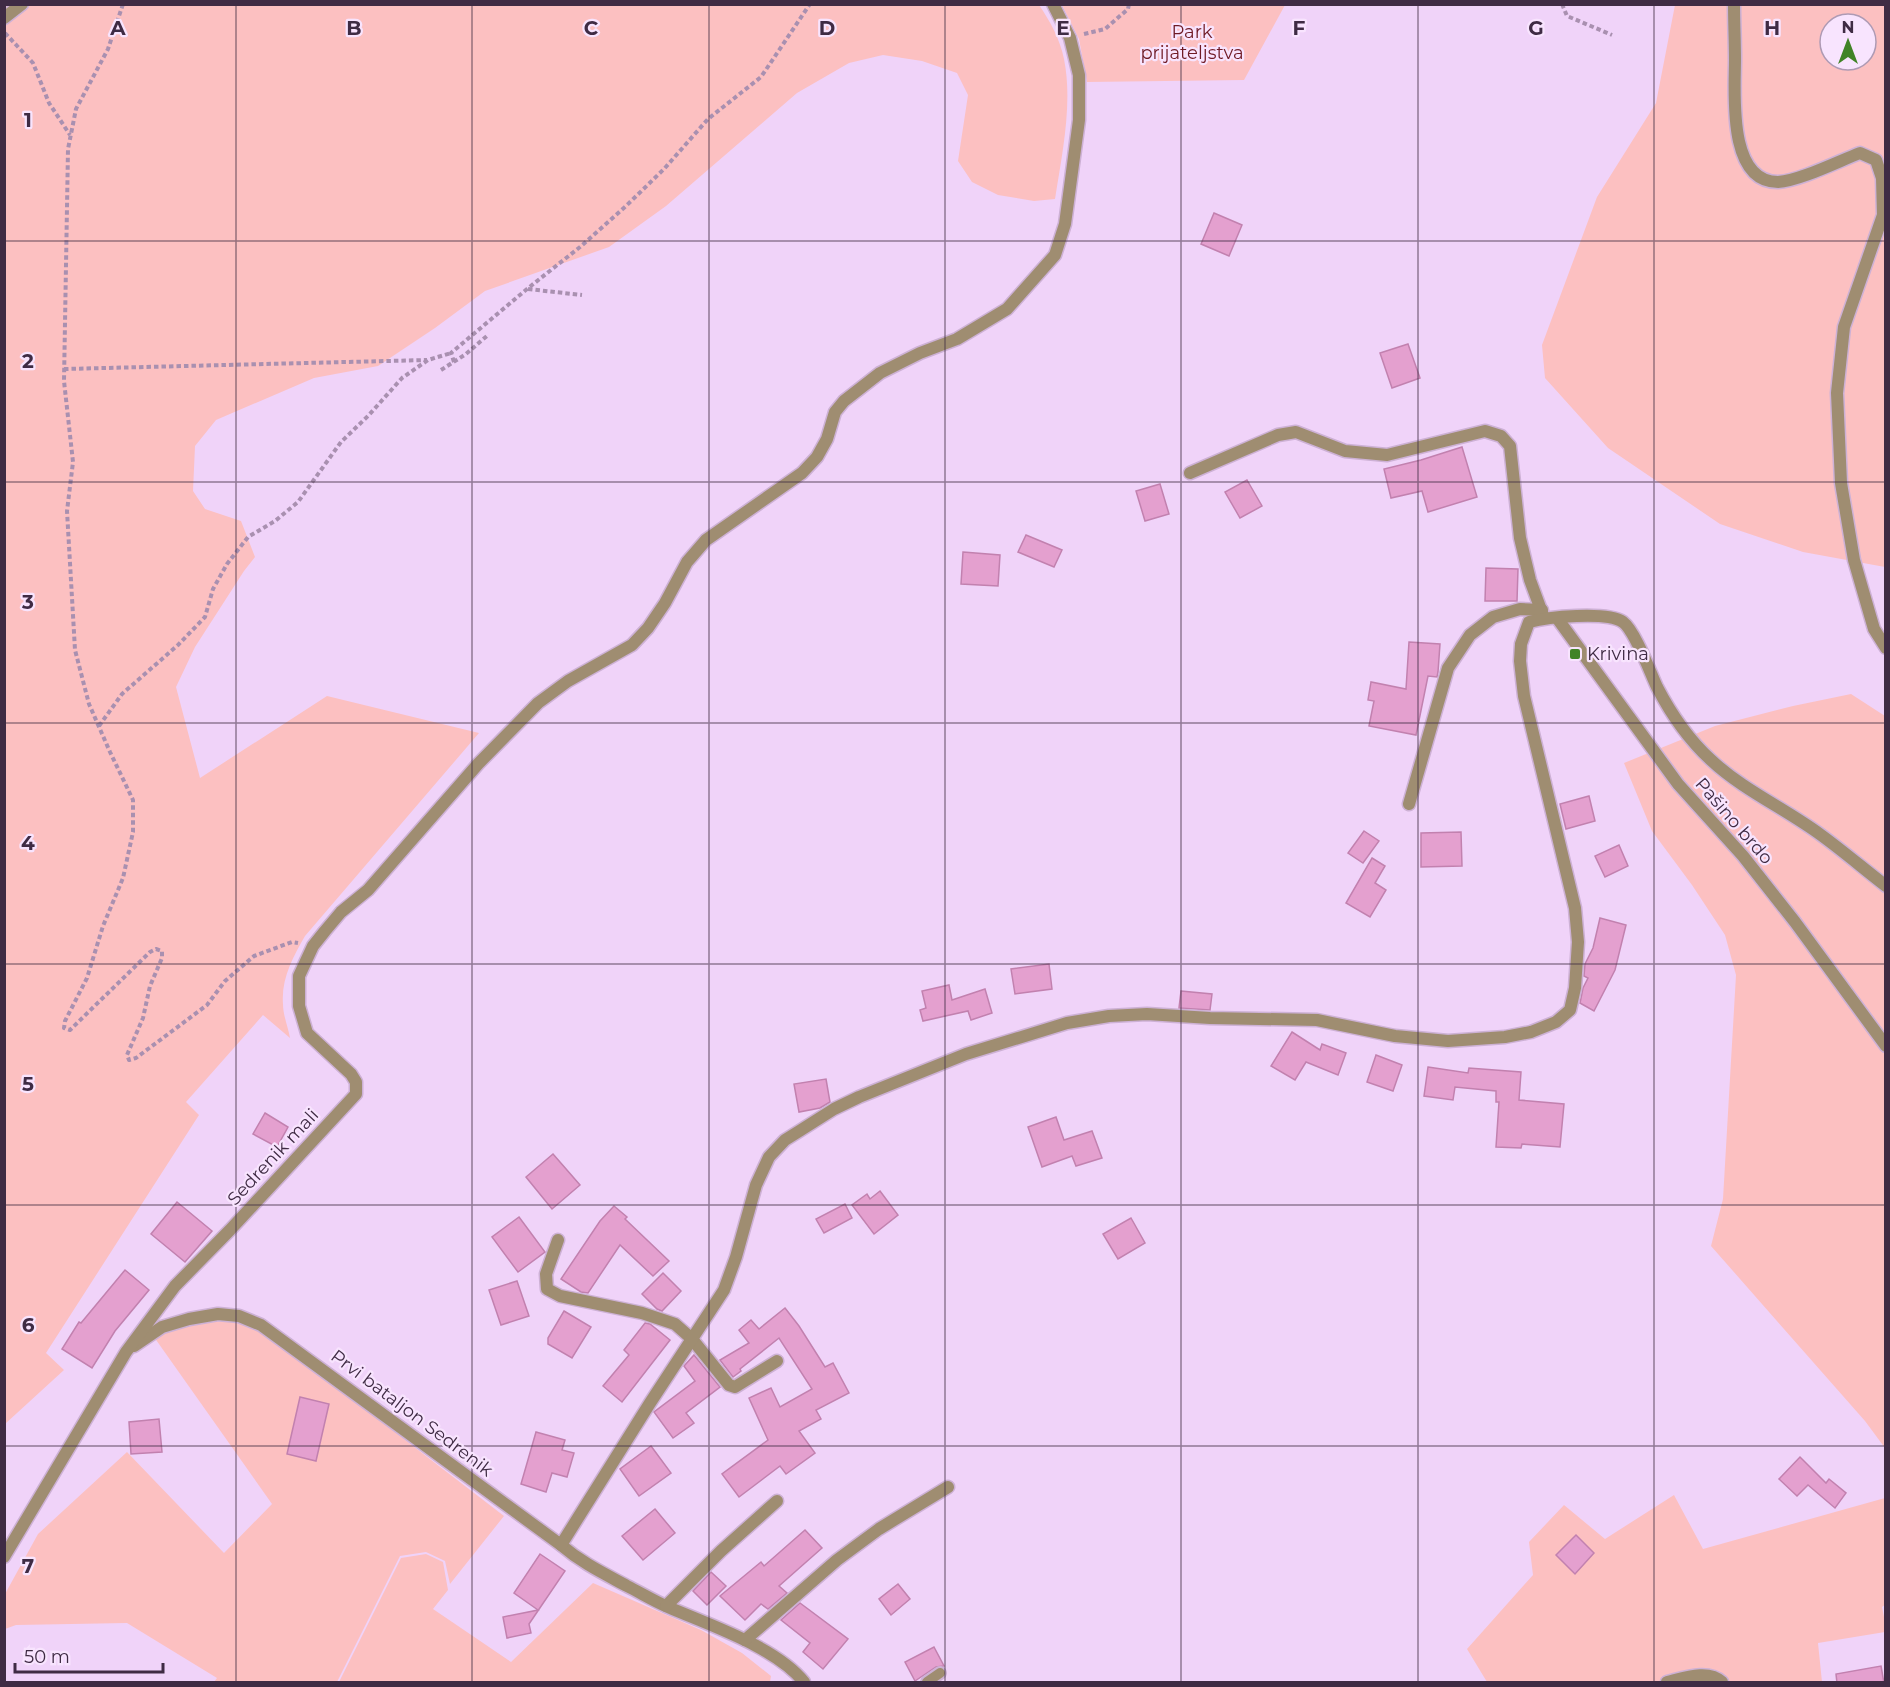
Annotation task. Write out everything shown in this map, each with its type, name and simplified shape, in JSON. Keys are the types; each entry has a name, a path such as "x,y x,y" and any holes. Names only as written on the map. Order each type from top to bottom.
{"street":[{"path":"4,18 22,4"},
{"name":"Sedrenik mali","path":"4,1557 126,1352 175,1286 356,1094 356,1082 351,1074 307,1033 299,1006 299,976 313,946 341,912 368,890 392,864 478,764 538,703 568,681 632,645 648,628 687,562 706,540 802,473 817,457 827,440 835,412 844,401 880,373 920,353 957,339 1007,309 1055,255 1065,224 1079,120 1079,75 1070,38 1053,4"},
{"path":"1734,4 1735,121 1741,149 1749,167 1761,177 1775,182 1794,180 1860,153 1876,160 1882,178 1883,215 1845,327 1837,393 1841,483 1854,560 1874,629 1886,648"},
{"path":"1190,473 1278,435 1296,432 1345,451 1387,455 1485,431 1501,436 1510,446 1520,538 1530,580 1543,614"},
{"path":"1409,804 1448,668 1470,635 1493,616 1520,609 1557,618 1581,615 1614,619 1624,622 1678,723 1711,761 1821,834 1886,886"},
{"path":"561,1545 724,1290 736,1257 756,1185 769,1157 785,1140 834,1109 966,1054 1067,1023 1109,1016 1147,1014 1317,1020 1395,1036 1448,1041 1505,1037 1531,1032 1556,1022 1570,1010 1575,988 1578,942 1575,908 1524,696 1520,661 1521,644 1529,622 1543,614"},
{"name":"Pašino brdo","path":"1557,618 1678,784 1758,875 1886,1046"},
{"path":"558,1240 546,1274 547,1288 560,1296 642,1313 675,1324 692,1339 729,1385 735,1387 777,1361"},
{"name":"Prvi bataljon Sedrenik","path":"126,1352 162,1327 189,1319 218,1314 239,1316 261,1325 279,1336 484,1491 561,1545 578,1560 666,1606 744,1640 780,1661 797,1674 804,1683"},
{"path":"744,1640 837,1560 879,1529 948,1487"},
{"path":"666,1606 721,1551 777,1502"},
{"path":"1667,1683 1704,1675 1716,1677 1722,1683"}],"lane":[{"path":"927,1683 940,1673"}],"path":[{"path":"123,4 108,49 76,109 70,135 64,369 73,462 67,511 75,650 89,704 133,801 133,832 123,879 103,926 87,978 65,1021 64,1028 70,1030 150,952 156,949 162,951 162,958 150,986 143,1018 127,1054 129,1060 136,1059 207,1005 225,981 254,956 292,942 313,946"},
{"path":"64,369 428,360 451,353 626,207 664,169 708,119 761,76 810,4"},
{"path":"1070,38 1105,29 1128,9 1129,4"},
{"path":"1562,4 1567,16 1612,35"},
{"path":"4,32 33,63 49,103 70,135"},
{"path":"527,289 582,295"},
{"path":"441,370 466,354 488,334"},
{"path":"451,353 454,362"},
{"path":"99,727 122,694 178,645 205,617 213,589 248,537 275,521 298,502 341,442 402,378 428,360"}],"green space":[{"path":"4,5 1039,5 1060,44 1064,59 1067,93 1066,129 1055,199 1034,201 998,195 972,182 958,161 968,95 957,73 922,61 883,55 849,63 797,93 666,206 609,247 485,291 378,366 314,378 216,420 195,446 193,491 205,509 241,521 255,557 195,647 176,687 200,778 327,696 479,733 305,936 292,960 284,986 283,1008 290,1038 263,1015 186,1102 199,1115 46,1353 64,1370 5,1424"},
{"name":"Park prijateljstva","path":"1062,5 1285,5 1244,80 1087,82 1079,39"},
{"path":"1675,5 1885,5 1885,567 1803,552 1720,524 1608,448 1545,378 1542,345 1597,197 1656,103"},
{"path":"1851,694 1885,716 1885,1448 1865,1421 1711,1246 1723,1199 1736,975 1725,935 1652,831 1624,763 1715,726"},
{"path":"223,1321 253,1328 279,1343 504,1516 450,1584 445,1561 426,1552 400,1556 337,1682 214,1682 217,1678 127,1623 16,1625 5,1629 5,1594 38,1534 127,1452 224,1553 272,1504 154,1337 205,1323"},
{"path":"1674,1495 1703,1549 1885,1498 1886,1604 1882,1607 1885,1632 1818,1643 1822,1682 1487,1682 1467,1649 1533,1575 1529,1542 1564,1505 1605,1539"},
{"path":"426,1554 443,1562 448,1590 433,1609 511,1662 593,1583 701,1630 742,1653 771,1676 770,1682 339,1682 401,1558"}],"building":[{"path":"1214,213 1242,225 1229,256 1201,244"},
{"path":"1408,344 1420,378 1392,388 1380,353"},
{"path":"1462,447 1477,497 1428,512 1422,491 1391,498 1384,469"},
{"path":"1247,480 1262,506 1240,518 1225,492"},
{"path":"1160,484 1169,514 1145,521 1136,491"},
{"path":"1026,535 1062,550 1054,567 1018,552"},
{"path":"963,552 1000,555 998,586 961,584"},
{"path":"1486,568 1518,569 1517,601 1485,601"},
{"path":"1409,642 1440,644 1437,677 1428,676 1416,735 1369,726 1374,701 1368,700 1371,682 1406,689"},
{"path":"1589,796 1595,821 1566,829 1560,804"},
{"path":"1364,831 1379,841 1363,863 1348,853"},
{"path":"1461,832 1462,866 1421,867 1421,833"},
{"path":"1619,845 1628,866 1605,877 1595,856"},
{"path":"1372,858 1385,866 1375,883 1386,890 1370,917 1346,903"},
{"path":"1600,918 1626,925 1615,970 1594,1011 1580,1003 1588,978 1584,976 1585,964 1593,948"},
{"path":"1049,964 1052,989 1015,994 1011,969"},
{"path":"949,985 952,1000 985,989 992,1013 971,1020 968,1011 923,1021 920,1010 926,1008 922,991"},
{"path":"1181,991 1212,994 1210,1010 1179,1008"},
{"path":"1292,1032 1320,1050 1322,1044 1346,1053 1338,1075 1306,1062 1295,1080 1271,1066"},
{"path":"1376,1055 1402,1065 1393,1091 1367,1082"},
{"path":"1428,1067 1468,1073 1469,1068 1521,1072 1519,1100 1564,1104 1560,1147 1522,1144 1521,1148 1496,1147 1499,1102 1496,1102 1496,1091 1455,1087 1453,1100 1424,1096"},
{"path":"826,1079 830,1102 820,1108 799,1112 794,1084"},
{"path":"265,1113 288,1127 277,1147 253,1134"},
{"path":"1056,1117 1064,1140 1092,1131 1102,1158 1076,1166 1072,1156 1042,1167 1028,1127"},
{"path":"553,1154 580,1185 552,1209 526,1177"},
{"path":"880,1191 898,1215 874,1234 852,1205 867,1194 870,1199"},
{"path":"177,1202 212,1231 185,1262 151,1234"},
{"path":"845,1204 852,1218 824,1233 816,1219"},
{"path":"614,1206 669,1261 653,1276 620,1245 588,1293 581,1292 561,1279 600,1221"},
{"path":"519,1217 545,1252 518,1272 492,1237"},
{"path":"1131,1218 1145,1243 1118,1259 1103,1234"},
{"path":"125,1270 149,1290 115,1331 92,1368 62,1349 79,1322 81,1323"},
{"path":"663,1273 681,1291 662,1311 642,1294"},
{"path":"517,1281 529,1316 501,1325 489,1290"},
{"path":"785,1308 825,1367 833,1363 849,1393 816,1410 821,1419 799,1431 815,1453 786,1474 780,1466 739,1497 722,1474 768,1440 749,1398 771,1388 780,1407 812,1389 779,1338 733,1377 720,1360 749,1343 739,1330 751,1320 759,1329"},
{"path":"564,1311 591,1327 572,1358 548,1344 548,1338"},
{"path":"645,1323 650,1324 670,1340 622,1402 603,1386 629,1355 624,1350"},
{"path":"694,1355 720,1387 686,1413 694,1423 673,1438 654,1412 695,1381 684,1366"},
{"path":"300,1397 329,1404 316,1461 287,1454"},
{"path":"159,1419 162,1452 131,1454 129,1422"},
{"path":"536,1432 565,1440 562,1450 574,1453 567,1477 552,1473 546,1492 521,1484"},
{"path":"651,1446 671,1473 639,1496 620,1469"},
{"path":"1800,1457 1826,1483 1829,1479 1846,1493 1835,1508 1808,1485 1797,1496 1779,1479"},
{"path":"655,1509 675,1533 643,1560 622,1536"},
{"path":"805,1530 822,1548 779,1586 787,1593 768,1609 761,1604 745,1620 720,1596 761,1562 764,1566"},
{"path":"1576,1535 1594,1553 1575,1574 1556,1555"},
{"path":"540,1554 565,1571 529,1624 531,1633 507,1638 503,1617 538,1610 514,1593"},
{"path":"711,1572 726,1586 707,1605 693,1591"},
{"path":"898,1584 910,1599 891,1615 879,1599"},
{"path":"800,1603 848,1639 823,1669 803,1652 810,1643 781,1620"},
{"path":"934,1647 944,1666 936,1667 915,1681 905,1662"},
{"path":"1881,1666 1884,1683 1837,1683 1836,1674"}],"place":[{"name":"Krivina","path":"1575,654"}]}
